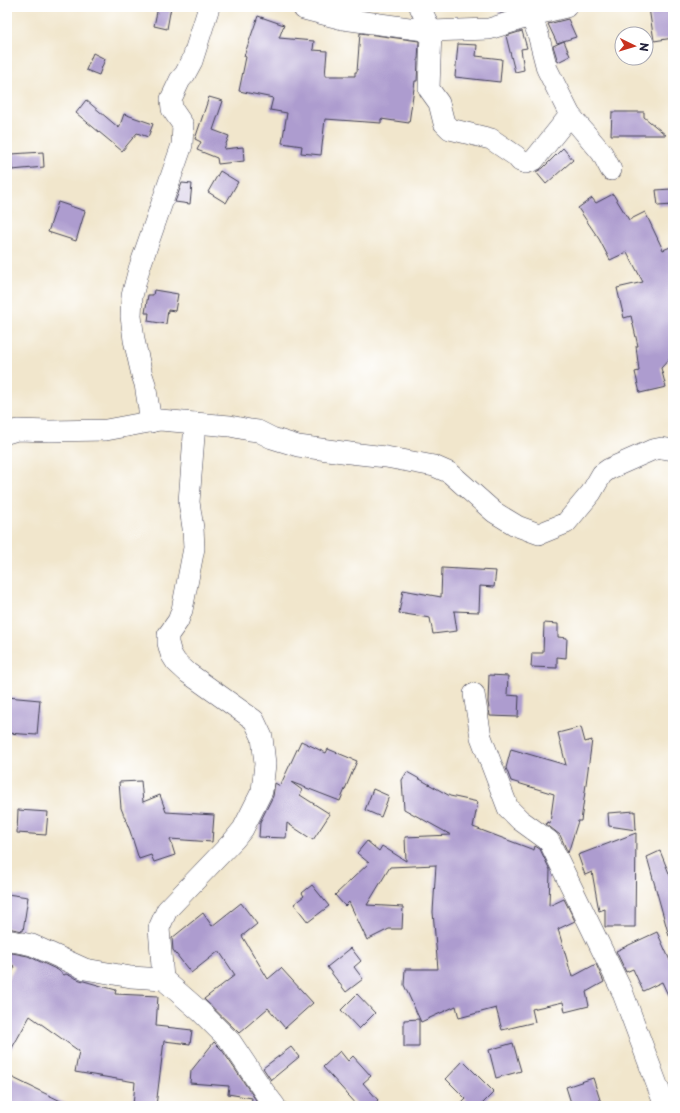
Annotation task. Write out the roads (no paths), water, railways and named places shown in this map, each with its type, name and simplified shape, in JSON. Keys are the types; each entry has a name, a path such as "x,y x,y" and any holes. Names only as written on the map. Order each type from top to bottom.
{"street":[{"path":"151,422 145,384 140,368 130,316 132,296 139,270 182,145 183,125 172,109 171,99 180,80 186,74 192,61 210,7"},
{"path":"420,7 431,31 429,89 439,103 444,123 450,129 491,139 516,156 520,161 526,162 534,160 570,115"},
{"path":"303,8 343,19 431,31 489,29 530,16 566,7"},
{"path":"530,16 538,34 547,69 570,115 602,153 611,170"},
{"path":"7,433 17,430 106,430 160,420 230,426 258,431 272,438 298,446 350,454 386,457 434,466 450,473 494,512 517,526 539,534 566,523 591,493 598,479 606,471 652,450 662,448 673,450"},
{"path":"163,979 159,928 167,910 243,829 262,791 265,764 262,738 254,720 188,673 176,662 171,654 168,644 168,635 178,621 182,610 194,548 189,502 194,423"},
{"path":"474,694 481,737 508,808 520,820 549,841 622,992 665,1106"},
{"path":"7,940 32,944 85,969 131,977 163,979 201,1012 231,1042 265,1094 276,1106"}]}
